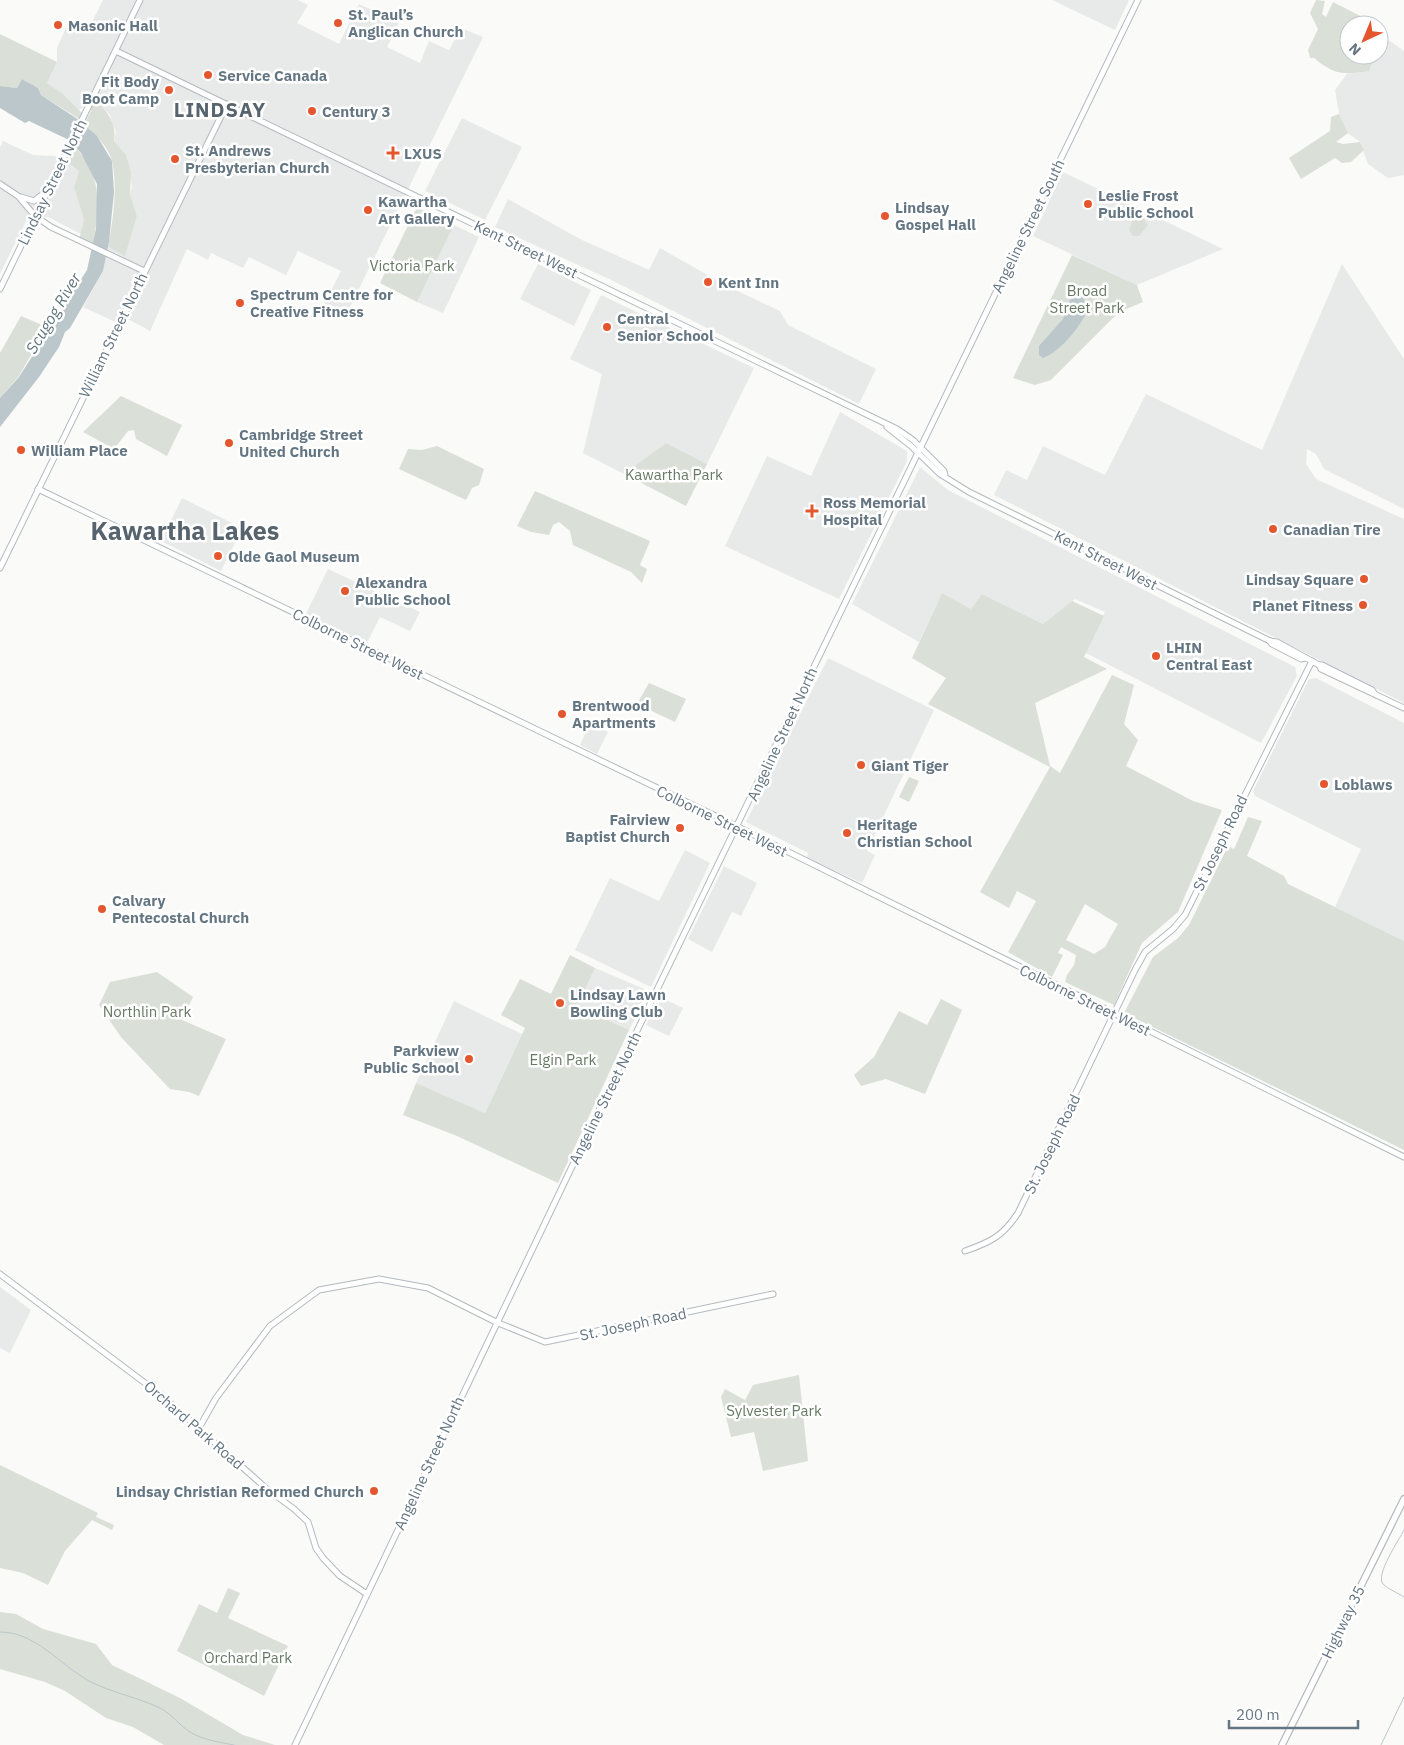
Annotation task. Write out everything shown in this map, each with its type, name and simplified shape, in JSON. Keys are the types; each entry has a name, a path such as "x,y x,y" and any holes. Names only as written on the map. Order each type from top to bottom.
{"main road":[{"name":"Lindsay Street North","path":"0,290 66,149 140,0"},
{"name":"Angeline Street South","path":"919,450 1138,0"},
{"name":"Kent Street West","path":"116,51 897,429 944,471 945,476 974,496 1270,641 1272,644 1301,659 1305,658 1312,661 1328,673 1370,694 1374,693 1404,708"},
{"name":"William Street North","path":"0,568 227,104"},
{"path":"0,184 18,196 36,216 51,226 144,271"},
{"path":"18,196 34,201 48,188"},
{"name":"Angeline Street North","path":"295,1745 496,1322 919,450"},
{"name":"Colborne Street West","path":"38,489 737,828 1404,1158"},
{"name":"St Joseph Road","path":"1114,1014 1145,952 1173,929 1185,915 1312,661"},
{"name":"St. Joseph Road","path":"965,1250 989,1242 1002,1234 1018,1214 1114,1014"},
{"name":"Orchard Park Road","path":"0,1274 161,1395 308,1522 316,1548 323,1558 340,1576 367,1594"},
{"name":"St. Joseph Road","path":"199,1428 216,1398 270,1326 319,1290 379,1279 428,1288 496,1322 545,1342 773,1294"},
{"name":"Highway 35","path":"1282,1745 1404,1499"}],"shaded area":[{"path":"103,0 298,0 308,5 297,23 339,44 359,4 399,23 387,47 420,63 429,41 449,50 461,28 483,37 345,317 324,305 341,271 298,251 286,275 249,257 243,268 211,253 208,260 187,249 150,331 128,319 124,326 83,307 103,271 108,247 125,255 137,216 130,194 132,187 126,155 114,141 116,132 110,115 97,101 91,102 79,110 62,93 47,83 57,62 57,48 70,19 89,28"},
{"path":"1052,0 1129,0 1115,30"},
{"path":"1389,40 1404,51 1404,175 1388,178 1368,164 1360,142 1348,133 1339,114 1335,90 1347,74 1369,71 1372,65 1389,65"},
{"name":"Scugog River","path":"22,79 38,88 41,95 79,120 97,136 112,161 114,192 109,242 103,271 70,328 65,332 59,347 39,377 0,427 0,398 19,377 87,270 96,229 97,184 81,153 69,140 29,121 25,123 0,108 0,86 17,88"},
{"path":"462,118 522,147 485,220 425,191"},
{"path":"3,141 33,155 55,156 79,171 74,187 84,220 81,234 48,217 27,219 0,274 0,147"},
{"name":"Leslie Frost Public School","path":"1063,172 1223,249 1137,285 1033,236"},
{"path":"508,199 580,239 649,270 660,248 725,285 780,311 788,325 876,369 859,404 609,279 495,227"},
{"path":"454,225 479,237 443,313 417,302"},
{"path":"538,264 591,290 574,326 520,299"},
{"path":"1342,264 1404,359 1404,509 1324,469 1316,454 1307,449 1306,464 1316,479 1404,519 1404,703 994,495 1006,470 1027,480 1043,446 1105,475 1146,394 1262,450"},
{"path":"601,295 754,368 707,464 666,443 624,474 583,453 602,374 570,359"},
{"path":"1077,295 1083,298 1088,309 1085,315 1063,345 1043,358 1039,355 1039,346 1063,319 1070,300"},
{"name":"Ross Memorial Hospital","path":"840,412 907,451 907,461 839,599 725,546 767,456 811,476"},
{"path":"920,467 948,490 1295,667 1297,676 1261,743 1084,652 1105,612 1075,599 1043,624 982,594 971,609 942,593 919,642 852,604"},
{"path":"182,498 242,528 221,571 161,541"},
{"name":"Alexandra Public School","path":"328,569 420,612 410,631 380,617 367,643 306,614"},
{"path":"828,658 934,710 867,851 875,855 862,883 807,858 808,853 746,822"},
{"path":"1316,678 1404,723 1404,941 1335,907 1361,849 1255,796 1253,791 1309,679"},
{"path":"590,723 608,732 597,754 580,745"},
{"path":"685,850 710,863 651,987 575,950 610,878 659,901"},
{"path":"724,866 757,883 741,916 732,912 712,952 688,939"},
{"path":"595,968 649,991 629,1030 577,1006"},
{"path":"660,997 683,1008 669,1036 646,1025"},
{"name":"Parkview Public School","path":"454,1001 522,1034 485,1113 416,1083"},
{"path":"0,1287 31,1310 10,1353 0,1348"}],"green space":[{"path":"1316,0 1325,1 1322,14 1326,17 1333,2 1358,15 1339,15 1339,65 1372,65 1369,71 1346,73 1334,71 1314,58 1310,58 1308,50 1318,29 1310,13"},
{"path":"0,34 57,62 47,83 62,93 84,115 81,120 41,95 38,88 22,79 17,88 0,86"},
{"path":"91,101 97,101 111,119 115,135 114,141 126,155 131,172 130,194 137,216 125,256 108,247 114,204 114,171 112,161 104,145 84,124 91,111"},
{"path":"1339,114 1348,133 1336,142 1343,144 1360,142 1364,150 1351,162 1342,163 1335,158 1301,179 1289,158 1330,131 1331,117"},
{"path":"74,146 84,158 95,181 98,206 93,247 79,240 84,220 74,187 79,171 66,162"},
{"name":"Victoria Park","path":"417,207 454,225 417,302 380,283"},
{"path":"1142,216 1148,225 1139,236 1133,236 1129,230 1133,219"},
{"name":"Broad Street Park","path":"1072,255 1137,285 1143,302 1119,312 1051,380 1035,385 1013,378"},
{"path":"21,316 47,327 19,376 0,398 0,353"},
{"path":"121,396 182,425 167,456 136,439 134,430 128,431 114,449 83,432"},
{"name":"Kawartha Park","path":"666,443 707,464 686,506 624,474"},
{"path":"437,446 484,469 479,485 472,488 466,500 399,469 408,449 422,450"},
{"path":"535,491 650,541 640,565 647,569 642,583 631,572 573,545 570,531 559,522 553,525 549,535 531,532 517,526"},
{"path":"942,593 971,609 982,594 1043,624 1072,601 1104,616 1084,657 1107,669 1035,703 1050,766 1060,773 1112,675 1134,685 1124,724 1138,740 1126,766 1193,801 1222,810 1178,912 1142,943 1114,1005 1065,982 1067,975 1074,965 1076,955 1061,947 1058,953 1063,955 1052,977 1008,952 1036,901 1017,891 1009,908 980,892 1050,767 928,704 946,678 912,658","holes":["1085,904 1118,924 1105,947 1094,954 1066,940"]},
{"path":"649,683 686,699 675,722 637,704"},
{"path":"909,777 919,781 909,802 899,797"},
{"path":"1248,817 1262,821 1247,856 1284,876 1288,884 1404,941 1404,1150 1124,1013 1153,957 1178,938 1189,925 1228,846 1234,849"},
{"name":"Elgin Park","path":"570,955 595,968 577,1006 629,1030 558,1183 457,1136 403,1115 416,1083 485,1113 525,1028 501,1015 520,979 551,994"},
{"name":"Northlin Park","path":"157,972 193,997 182,1020 226,1039 199,1096 189,1092 170,1089 121,1037 99,1005 110,982"},
{"path":"941,999 962,1010 925,1094 886,1079 861,1086 854,1075 874,1057 899,1011 927,1025"},
{"name":"Sylvester Park","path":"799,1375 808,1461 763,1471 754,1432 731,1437 721,1397 725,1389 745,1400 753,1385"},
{"path":"0,1465 98,1513 96,1517 114,1525 112,1530 92,1520 65,1551 48,1585 23,1573 0,1568"},
{"name":"Orchard Park","path":"228,1588 240,1593 228,1618 288,1646 264,1696 177,1651 199,1604 217,1613"},
{"path":"0,1612 16,1614 43,1629 96,1644 112,1665 180,1698 243,1735 275,1745 164,1745 133,1727 106,1718 65,1691 45,1682 0,1669"}],"waterway":[{"path":"1404,1530 1385,1566 1381,1580 1385,1586 1404,1597"},
{"path":"0,1632 13,1633 25,1637 47,1650 89,1681 160,1708 195,1735 234,1745"},
{"path":"1381,1745 1404,1697"}],"place":[{"name":"St. Paul’s Anglican Church","path":"338,23"},
{"name":"Masonic Hall","path":"58,25"},
{"name":"Service Canada","path":"208,75"},
{"name":"Fit Body Boot Camp","path":"169,90"},
{"name":"Century 3","path":"312,111"},
{"name":"LXUS","path":"393,153"},
{"name":"St. Andrews Presbyterian Church","path":"175,159"},
{"name":"Leslie Frost Public School","path":"1088,204"},
{"name":"Kawartha Art Gallery","path":"368,210"},
{"name":"Lindsay Gospel Hall","path":"885,216"},
{"name":"Kent Inn","path":"708,282"},
{"name":"Spectrum Centre for Creative Fitness","path":"240,303"},
{"name":"Central Senior School","path":"607,327"},
{"name":"Cambridge Street United Church","path":"229,443"},
{"name":"William Place","path":"21,450"},
{"name":"Ross Memorial Hospital","path":"812,511"},
{"name":"Canadian Tire","path":"1273,529"},
{"name":"Olde Gaol Museum","path":"218,556"},
{"name":"Lindsay Square","path":"1364,579"},
{"name":"Alexandra Public School","path":"345,591"},
{"name":"Planet Fitness","path":"1363,605"},
{"name":"LHIN Central East","path":"1156,656"},
{"name":"Brentwood Apartments","path":"562,714"},
{"name":"Giant Tiger","path":"861,765"},
{"name":"Loblaws","path":"1324,784"},
{"name":"Fairview Baptist Church","path":"680,828"},
{"name":"Heritage Christian School","path":"847,833"},
{"name":"Calvary Pentecostal Church","path":"102,909"},
{"name":"Lindsay Lawn Bowling Club","path":"560,1003"},
{"name":"Parkview Public School","path":"469,1059"},
{"name":"Lindsay Christian Reformed Church","path":"374,1491"}],"district":[{"name":"LINDSAY","path":"220,109"},
{"name":"Kawartha Lakes","path":"185,530"}]}
